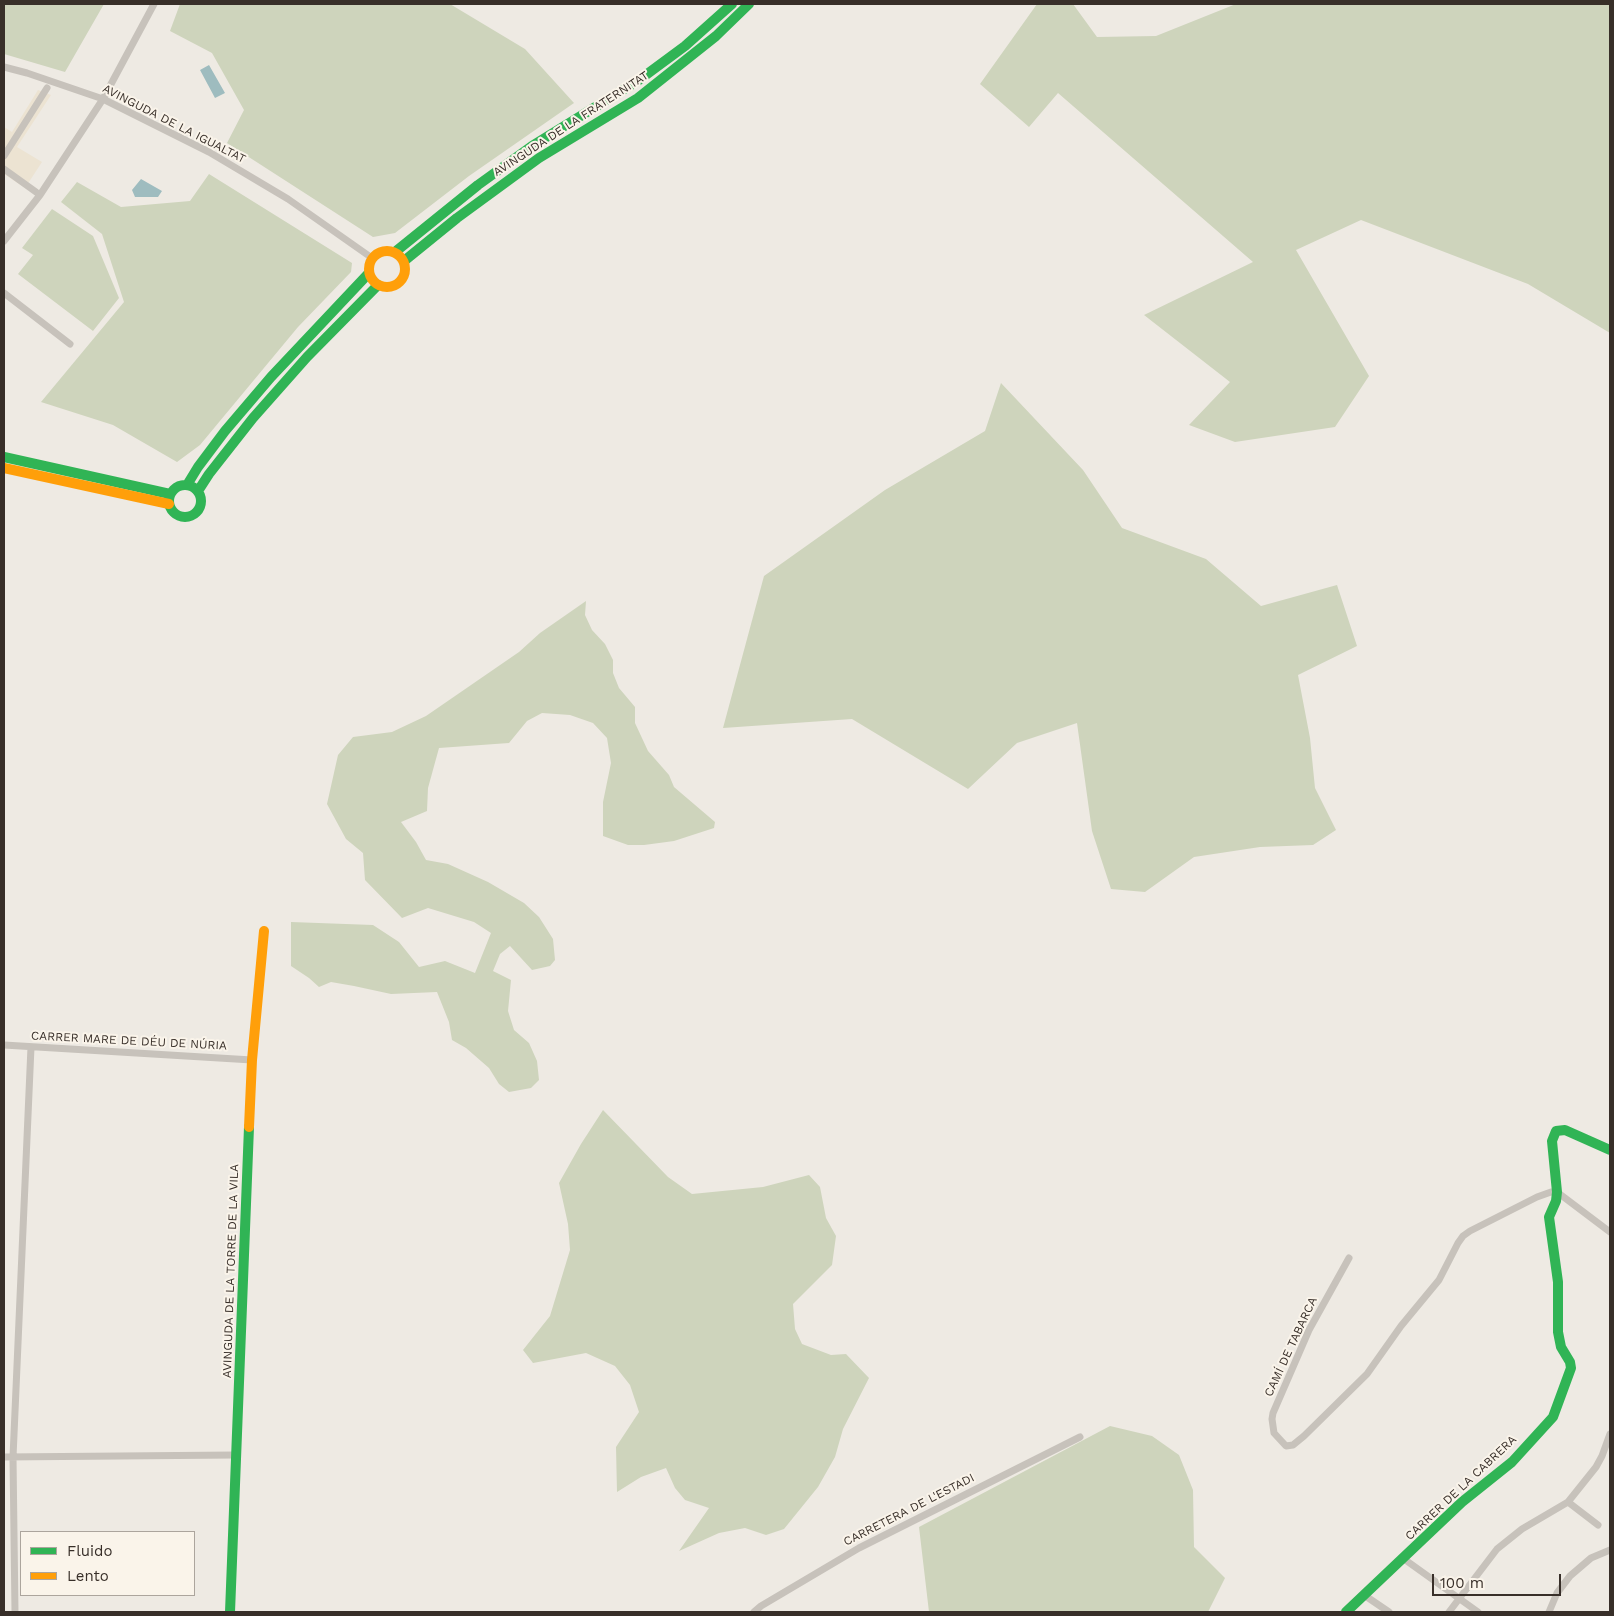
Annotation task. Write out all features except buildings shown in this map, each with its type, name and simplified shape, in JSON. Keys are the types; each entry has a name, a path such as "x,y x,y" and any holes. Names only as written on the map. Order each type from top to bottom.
{"street":[{"path":"4,241 40,195 103,99 154,4"},
{"name":"AVINGUDA DE LA FRATERNITAT","path":"395,252 478,185 532,146 640,80 684,46 732,4"},
{"name":"AVINGUDA DE LA FRATERNITAT","path":"404,261 539,158 638,98 716,36 749,4"},
{"name":"AVINGUDA DE LA IGUALTAT","path":"4,67 103,99 209,152 288,199 372,258"},
{"path":"4,156 47,88"},
{"path":"4,169 36,192"},
{"path":"382,251 395,252 404,261 405,275 396,285 387,288 378,285 370,278 370,262 372,258 382,251"},
{"path":"187,485 198,466 271,377 369,272"},
{"path":"198,491 253,418 307,357 378,285"},
{"path":"4,293 70,344"},
{"path":"4,457 170,499"},
{"path":"4,468 170,499"},
{"path":"187,485 198,491 201,505 196,513 187,517 177,515 170,508 170,499 177,486 187,485"},
{"name":"AVINGUDA DE LA TORRE DE LA VILA","path":"230,1612 252,1060 264,931"},
{"name":"CARRER MARE DE DÉU DE NÚRIA","path":"4,1045 252,1060"},
{"path":"15,1612 13,1457 31,1047"},
{"path":"1610,1150 1564,1130 1556,1132 1552,1141 1557,1192 1610,1232"},
{"name":"CAMÍ DE TABARCA","path":"1349,1258 1309,1330 1273,1413 1274,1433 1286,1446 1293,1445 1304,1436 1367,1374 1401,1326 1439,1280 1463,1236 1537,1197 1557,1192"},
{"name":"CARRER DE LA CABRERA","path":"1346,1612 1462,1502 1512,1462 1555,1412 1571,1368 1570,1362 1561,1346 1558,1332 1558,1282 1549,1218 1556,1201 1557,1192"},
{"path":"1449,1612 1497,1548 1522,1529 1568,1502 1596,1467 1610,1434"},
{"name":"CARRETERA DE L'ESTADI","path":"754,1612 859,1548 1080,1438"},
{"path":"4,1457 235,1455"},
{"path":"1568,1502 1598,1525"},
{"path":"1549,1612 1562,1585 1574,1572 1592,1558 1610,1550"},
{"path":"1404,1559 1478,1612"},
{"path":"1364,1595 1389,1612"}],"green space":[{"path":"4,4 104,4 65,72 4,54"},
{"path":"180,4 450,4 525,49 574,103 469,176 395,233 373,237 227,143 244,110 212,53 170,31"},
{"path":"1037,4 1073,4 1097,37 1156,36 1236,4 1610,4 1610,333 1528,284 1361,220 1296,250 1369,376 1335,427 1235,442 1189,425 1230,382 1144,315 1253,262 1058,93 1029,127 980,84"},
{"path":"209,174 352,263 351,272 298,327 200,445 177,462 113,425 41,402 124,302 102,234 61,202 77,182 121,207 190,201"},
{"path":"52,209 93,236 119,298 93,331 18,274 33,255 22,248"},
{"path":"1001,383 1083,470 1122,528 1206,559 1261,606 1337,585 1357,646 1298,675 1310,738 1315,788 1336,830 1313,845 1260,847 1194,857 1145,892 1111,889 1092,831 1077,723 1017,743 968,789 852,719 723,728 764,576 885,490 985,431"},
{"path":"586,601 585,615 592,630 605,644 613,660 613,673 619,688 635,707 635,723 648,751 669,775 674,787 715,822 714,828 674,841 644,845 628,845 603,836 603,802 611,763 607,738 593,723 570,715 542,713 527,721 509,743 439,748 428,788 427,811 401,822 416,842 426,860 448,864 488,882 524,903 539,917 553,939 555,960 550,966 532,970 510,946 500,954 493,971 511,980 508,1011 514,1030 529,1043 537,1061 539,1080 531,1088 509,1092 499,1084 489,1068 466,1048 452,1040 449,1022 437,992 391,994 331,982 319,987 291,966 291,922 373,925 399,942 419,967 445,961 475,973 491,933 474,922 428,908 402,918 365,880 363,853 346,839 327,804 338,755 353,737 392,732 426,716 519,652 540,633"},
{"path":"603,1110 668,1177 692,1194 763,1187 809,1175 820,1187 826,1218 836,1236 832,1265 793,1304 795,1329 802,1344 831,1355 846,1354 869,1378 843,1429 835,1457 818,1487 784,1529 766,1535 745,1528 719,1533 679,1551 709,1508 685,1500 675,1488 666,1468 641,1477 617,1492 616,1447 639,1412 630,1385 615,1366 586,1353 533,1363 523,1350 550,1316 570,1250 568,1224 559,1183"},
{"path":"1110,1426 1152,1436 1179,1455 1193,1490 1194,1547 1225,1578 1208,1612 929,1612 919,1527"}],"shaded area":[{"path":"38,90 51,95 17,147 42,162 25,188 4,174 4,127 12,132"}],"water":[{"path":"209,65 225,93 215,98 200,70"},
{"path":"141,179 162,191 158,197 135,197 132,190"}],"traffic: fast":[{"path":"395,252 478,185 532,146 639,80 685,46 732,4"},
{"path":"404,261 457,218 539,158 638,98 716,36 749,4"},
{"path":"187,485 225,431 271,377 369,273"},
{"path":"198,491 253,418 307,357 378,285"},
{"path":"4,457 170,494"},
{"path":"185,485 191,486 196,490 200,495 201,501 200,507 196,512 191,516 185,517 179,516 174,512 170,507 169,501 170,495 174,490 179,486 185,485"},
{"path":"230,1612 249,1127"},
{"path":"1346,1612 1462,1502 1512,1462 1553,1417 1571,1368 1570,1362 1561,1347 1558,1332 1558,1282 1549,1217 1556,1201 1557,1192 1552,1141 1556,1131 1565,1130 1610,1150"}],"traffic: slow":[{"path":"387,251 394,252 400,256 404,262 405,269 404,276 400,282 394,286 387,287 380,286 374,282 370,276 369,269 370,262 374,256 380,252 387,251"},
{"path":"4,468 169,504"},
{"path":"249,1127 252,1060 264,931"}]}
